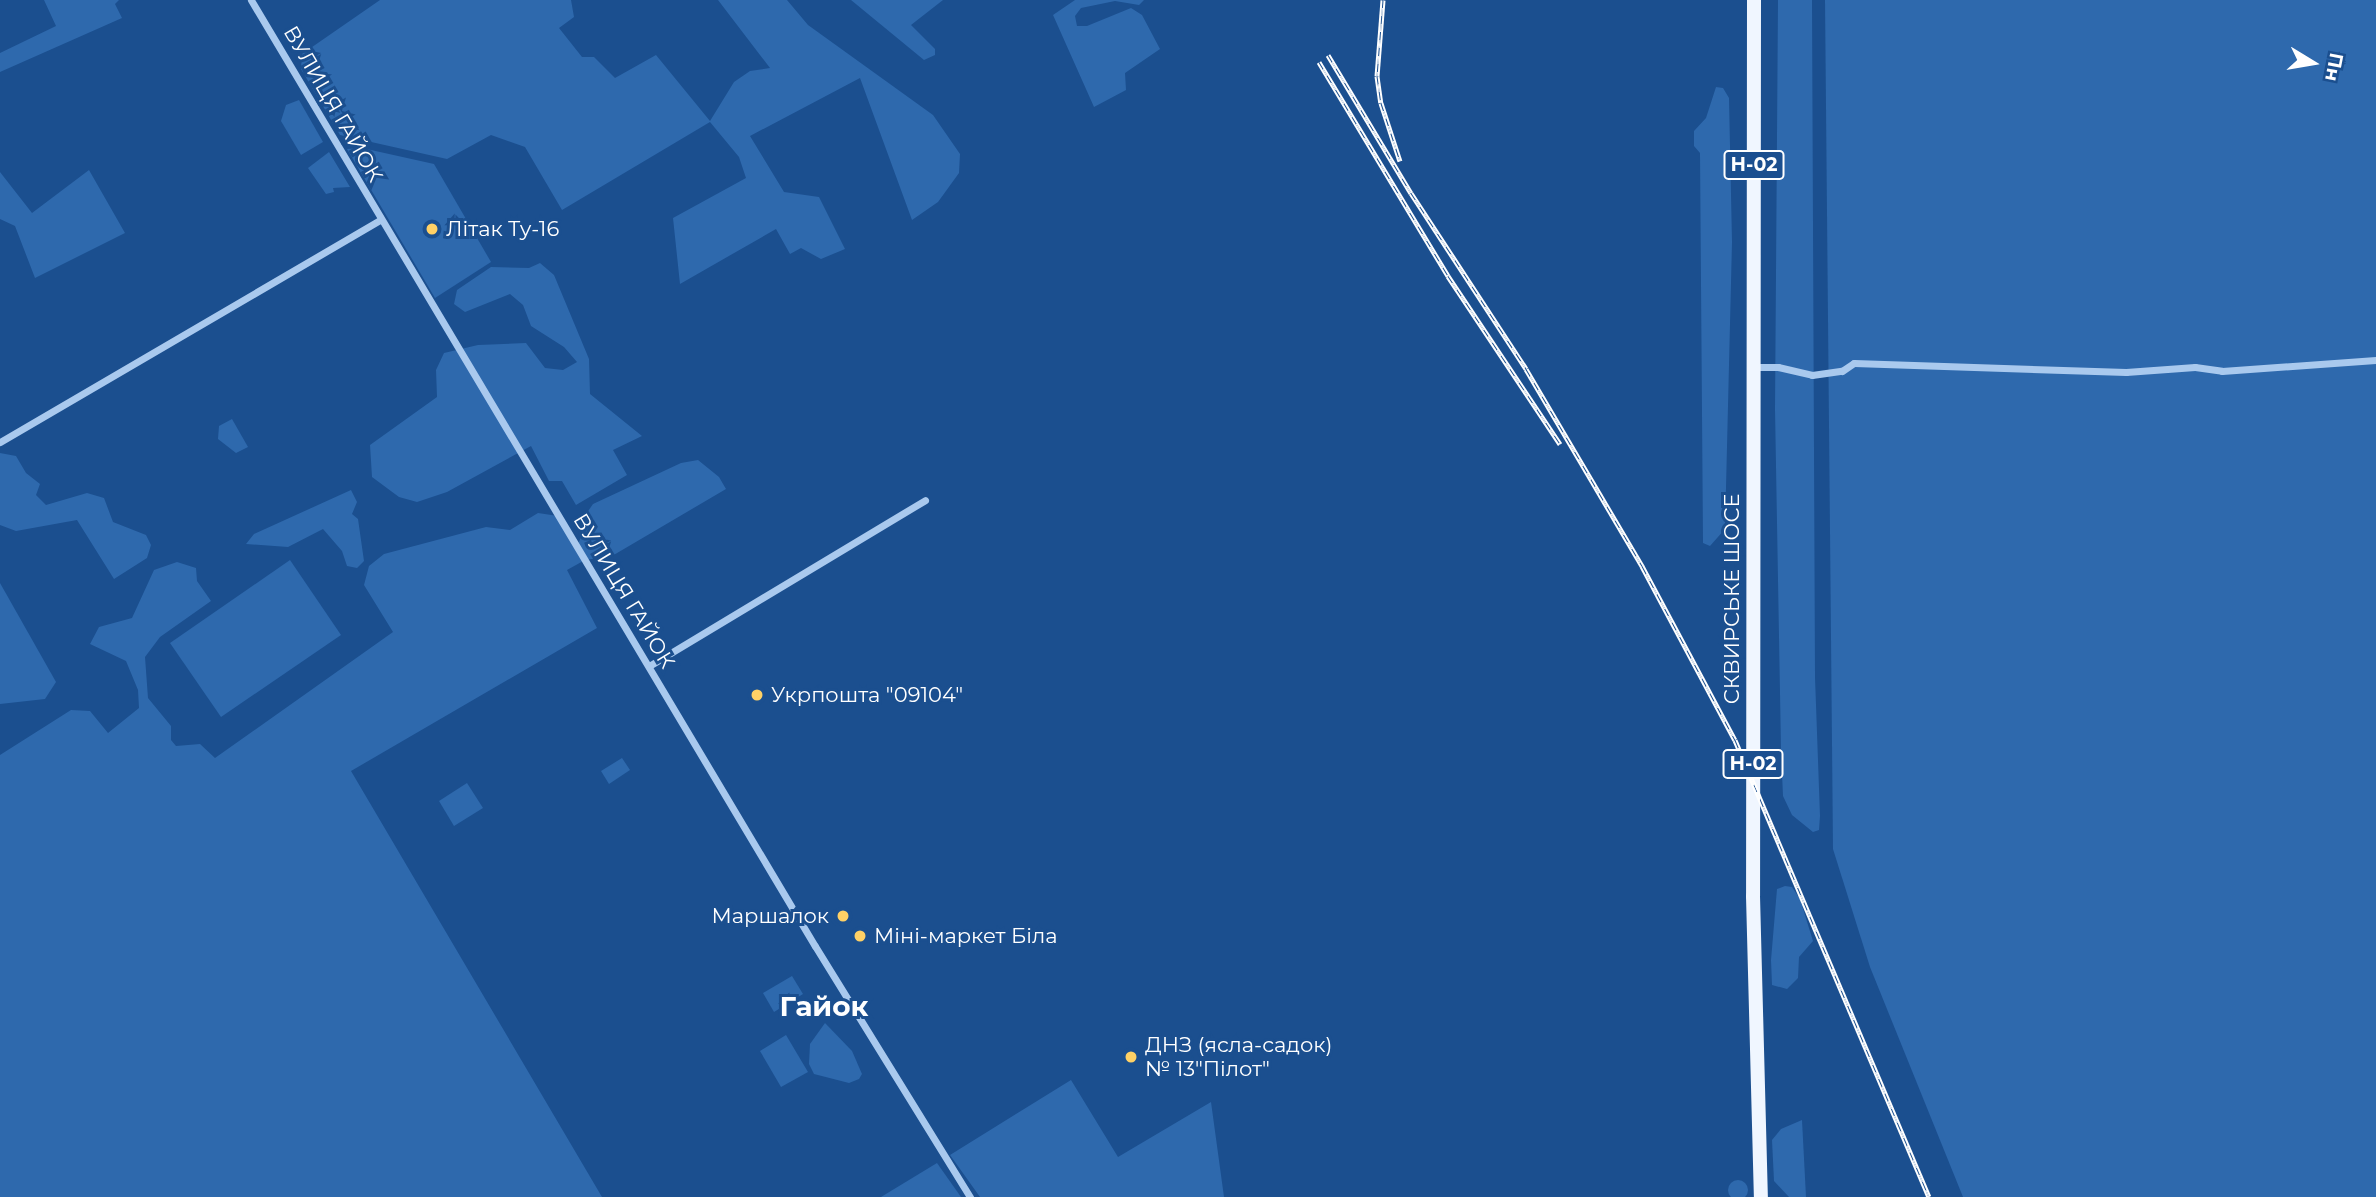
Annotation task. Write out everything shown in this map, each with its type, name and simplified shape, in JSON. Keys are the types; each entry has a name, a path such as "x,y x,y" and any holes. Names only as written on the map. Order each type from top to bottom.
{"main road":[{"name":"СКВИРСЬКЕ ШОСЕ","path":"1754,0 1753,896 1761,1197"}],"street":[{"name":"ВУЛИЦЯ ГАЙОК","path":"251,0 380,220 970,1197"},
{"path":"0,442 380,220"},
{"path":"1754,368 1778,367 1812,375 1842,371 1854,363 2126,372 2195,367 2222,371 2376,360"},
{"path":"649,666 925,500"}],"shaded area":[{"path":"44,0 119,0 115,4 122,18 0,72 0,53 56,26"},
{"path":"380,0 571,0 574,17 559,28 582,57 594,57 615,78 656,55 710,121 734,82 750,71 770,68 718,0 787,0 808,25 933,115 960,154 959,173 938,202 912,220 860,78 750,136 784,192 819,197 845,249 821,259 801,248 790,254 776,229 680,284 673,218 746,178 739,157 710,122 562,210 525,147 491,135 447,159 340,135 301,69 302,54"},
{"path":"851,0 943,0 911,25 935,49 935,55 924,60"},
{"path":"1075,0 1144,0 1139,5 1115,1 1081,8 1075,16 1077,26 1087,26 1131,8 1142,15 1160,49 1125,73 1126,90 1094,107 1053,15"},
{"path":"1778,0 1812,0 1815,677 1820,816 1819,830 1813,832 1792,815 1783,796 1781,750 1775,409"},
{"path":"1825,0 2376,0 2376,1197 1963,1197 1870,967 1833,849"},
{"path":"1716,87 1723,88 1729,98 1732,242 1725,529 1710,546 1703,543 1700,153 1694,146 1694,131 1706,118"},
{"path":"299,100 323,142 301,155 281,121 286,105"},
{"path":"362,148 434,164 491,262 435,298 347,149"},
{"path":"329,152 350,187 333,188 334,192 326,194 308,168"},
{"path":"89,170 125,233 35,278 15,226 0,219 0,172 32,213"},
{"path":"540,263 554,275 589,359 590,394 642,436 613,450 627,475 576,505 562,481 549,481 531,446 447,492 417,502 399,497 372,477 370,445 437,397 436,370 444,353 478,345 526,343 545,368 563,370 577,362 564,347 531,326 523,305 510,294 465,312 454,304 457,290 491,267 529,268"},
{"path":"232,419 248,447 236,453 218,439 219,426"},
{"path":"0,453 16,456 26,473 40,484 36,495 46,505 87,493 104,498 113,522 146,535 151,545 147,558 114,579 77,520 16,531 0,525"},
{"path":"698,460 719,477 726,489 612,556 585,560 567,570 597,628 351,771 602,1197 0,1197 0,755 71,710 90,711 108,733 139,708 138,690 126,661 90,644 99,627 132,618 154,570 177,562 196,568 197,581 211,601 160,637 145,657 148,698 171,726 171,740 176,746 200,744 215,758 393,632 364,585 369,566 384,554 486,527 510,530 538,513 558,516 577,546 584,531 584,517 593,504 681,463"},
{"path":"351,490 357,502 352,514 358,519 364,561 357,568 347,566 342,551 323,529 288,547 246,544 254,534"},
{"path":"290,560 341,635 221,717 170,643"},
{"path":"0,583 56,682 45,699 0,704"},
{"path":"622,758 630,770 609,784 601,771"},
{"path":"467,783 483,808 454,826 439,801"},
{"path":"1792,887 1800,899 1813,941 1799,957 1798,978 1787,989 1772,985 1771,960 1777,889"},
{"path":"792,976 803,994 774,1012 763,993"},
{"path":"825,1023 852,1051 862,1074 859,1079 849,1083 814,1074 809,1064 810,1044"},
{"path":"786,1035 808,1072 781,1087 760,1051"},
{"path":"1071,1080 1118,1157 1211,1102 1224,1197 980,1197 950,1155"},
{"path":"1802,1120 1806,1197 1789,1197 1774,1181 1772,1140 1781,1129"},
{"path":"937,1163 961,1197 881,1197"},
{"path":"1738,1180 1745,1183 1748,1190 1745,1197 1738,1200 1731,1197 1728,1190 1731,1183"}],"railway":[{"path":"1383,0 1377,76 1381,103 1400,161"},
{"path":"1328,55 1411,193 1526,369 1642,566 1735,740 1929,1197"},
{"path":"1319,62 1448,276 1560,444"}],"place":[{"name":"Літак Ту-16","path":"432,229"},
{"name":"Укрпошта \"09104\"","path":"757,695"},
{"name":"Маршалок","path":"843,916"},
{"name":"Міні-маркет Біла","path":"860,936"},
{"name":"ДНЗ (ясла-садок) № 13\"Пілот\"","path":"1131,1057"}],"district":[{"name":"Гайок","path":"824,1006"}]}
